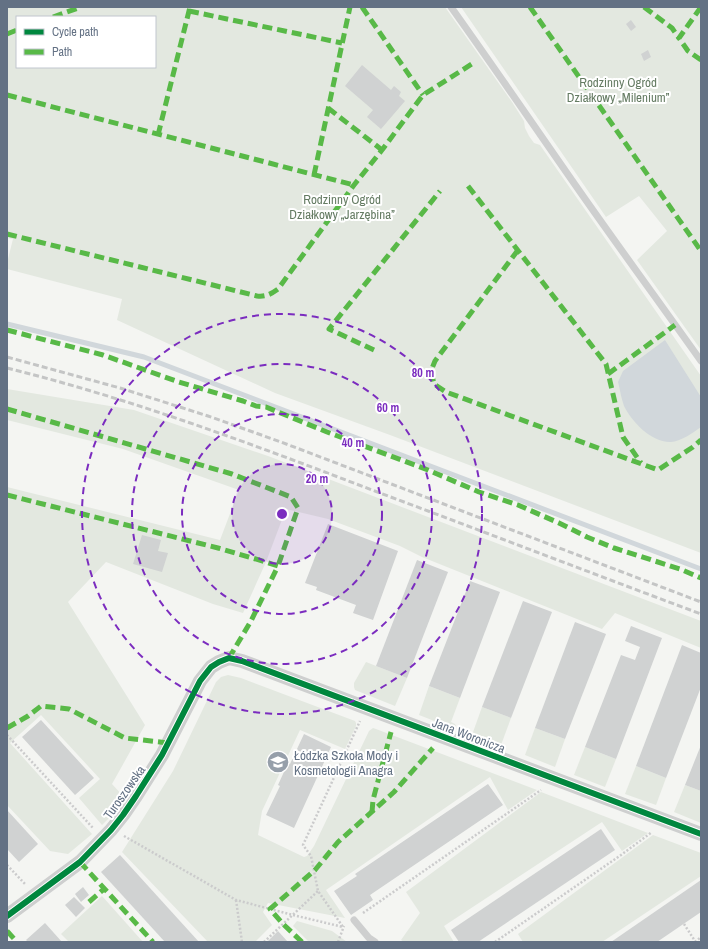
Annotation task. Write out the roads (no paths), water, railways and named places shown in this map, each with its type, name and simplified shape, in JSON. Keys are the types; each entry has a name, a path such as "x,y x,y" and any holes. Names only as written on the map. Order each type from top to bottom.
{"street":[{"name":"Jana Woronicza","path":"229,658 242,661 701,834"},
{"name":"Turoszowska","path":"7,916 80,862 107,834 123,815 162,755 200,681 211,667 229,658"}],"lane":[{"path":"451,7 701,361"},
{"path":"354,920 369,938 376,942"}],"waterway":[{"path":"7,324 144,357 701,569"}],"railway":[{"path":"7,357 120,388 208,416 281,442 701,602"},
{"path":"7,368 54,380 146,408 237,439 701,614"}],"place":[{"name":"Łódzka Szkoła Mody i Kosmetologii Anagra","path":"278,762"}],"park label":[{"name":"Rodzinny Ogród Działkowy „Milenium”","path":"618,90"},
{"name":"Rodzinny Ogród Działkowy „Jarzębina”","path":"342,206"}]}
